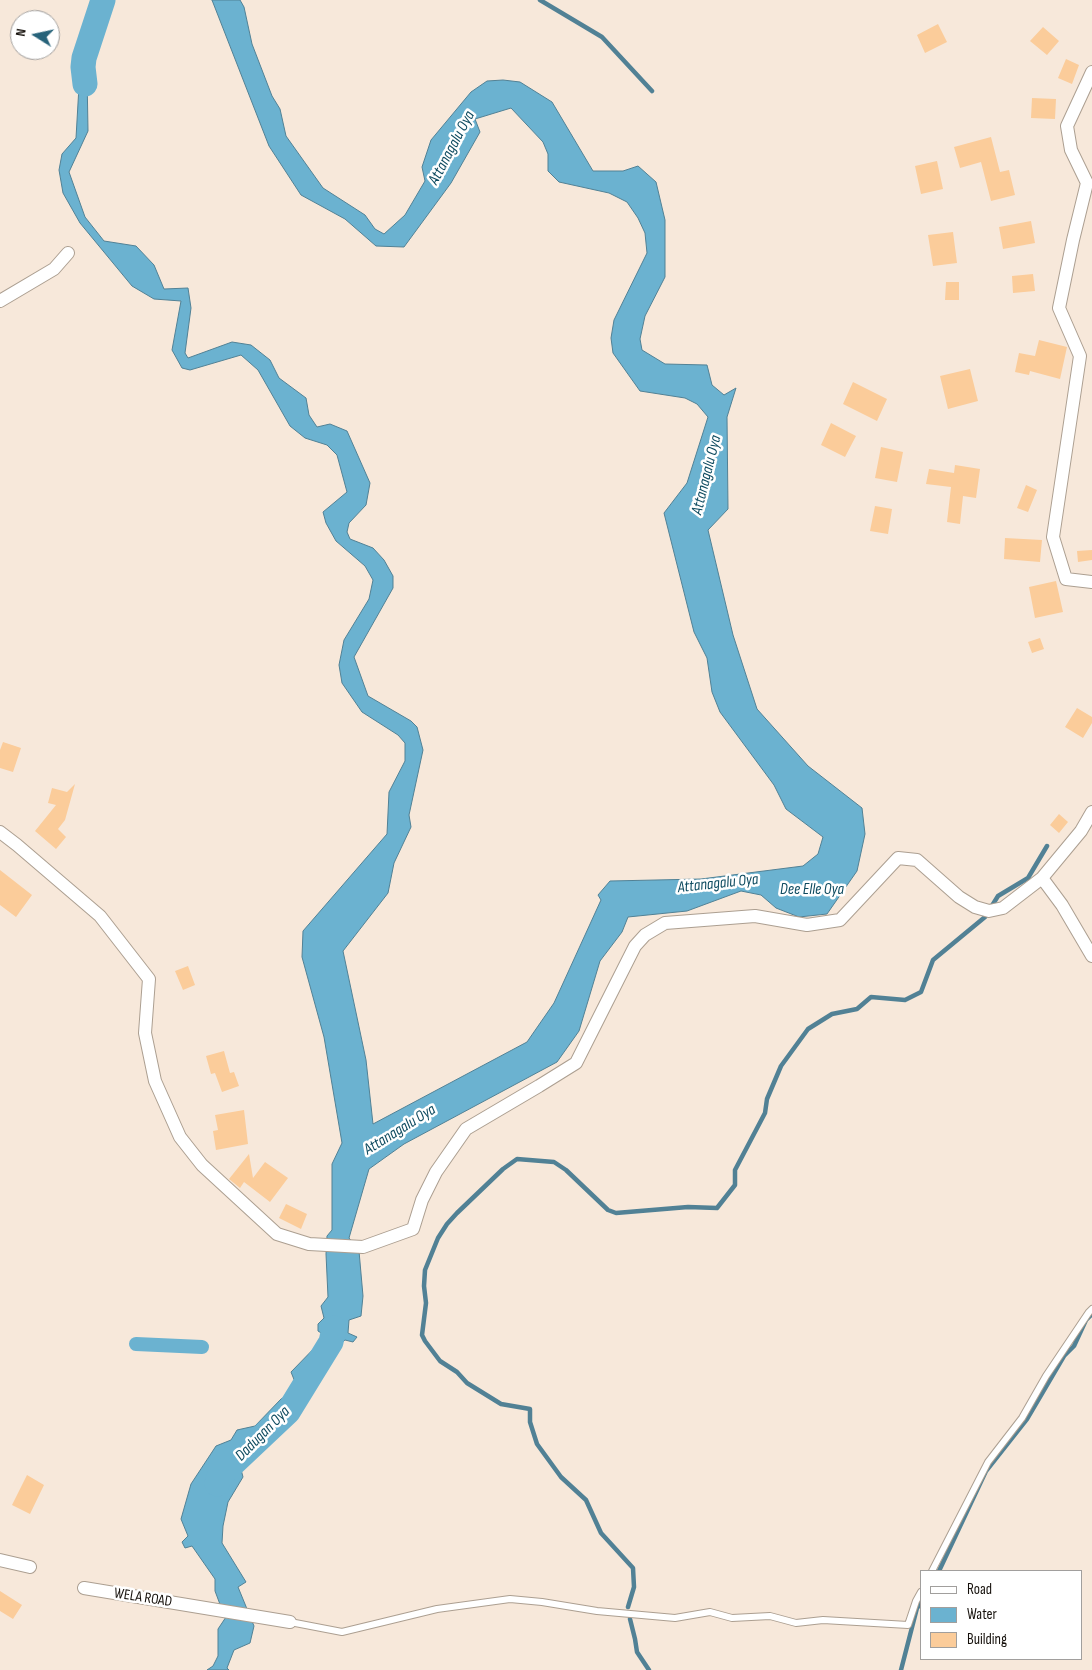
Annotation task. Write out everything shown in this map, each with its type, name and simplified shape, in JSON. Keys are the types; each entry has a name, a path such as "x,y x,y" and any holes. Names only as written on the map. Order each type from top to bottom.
{"street":[{"path":"1092,72 1067,126 1071,150 1087,183 1059,308 1080,356 1054,537 1066,579 1092,582"},
{"path":"0,301 54,269 68,253"},
{"path":"0,832 18,845 100,916 150,979 145,1033 155,1081 180,1138 202,1165 277,1234 309,1244 363,1247 413,1230 422,1200 436,1172 466,1129 576,1063 635,946 645,935 665,923 755,916 807,925 840,920 898,858 917,860 958,897 975,907 989,911 1003,908 1042,878 1082,831 1092,812"},
{"path":"1042,878 1062,904 1092,956"},
{"path":"0,1560 30,1567"},
{"name":"WELA ROAD","path":"84,1588 290,1622"}],"lane":[{"path":"933,1570 988,1462 1022,1418 1046,1376 1092,1309"},
{"path":"290,1622 342,1632 437,1609 510,1599 597,1611 676,1618 710,1612 732,1618 770,1616 796,1623 823,1620 908,1625 920,1594"}],"water":[{"name":"Dee Elle Oya","path":"212,0 240,0 244,7 252,44 272,96 280,109 286,136 323,188 365,215 375,229 384,234 405,215 425,181 422,167 431,140 471,92 487,81 520,82 552,102 593,171 623,171 638,166 656,182 665,220 665,277 645,316 640,339 642,350 665,364 707,365 712,385 724,395 736,388 727,417 728,509 708,530 733,635 757,709 808,766 862,808 865,834 857,871 827,914 799,917 776,908 761,895 741,891 687,911 628,917 622,932 600,961 579,1031 557,1062 404,1144 369,1169 349,1238 359,1251 363,1296 361,1316 349,1320 348,1333 357,1337 353,1342 345,1340 320,1360 323,1367 319,1374 302,1384 307,1401 286,1413 291,1420 273,1425 267,1434 273,1438 262,1442 257,1434 237,1454 243,1477 228,1502 222,1543 246,1582 238,1587 254,1626 250,1643 234,1650 227,1668 229,1670 207,1670 213,1666 218,1656 218,1629 230,1611 221,1607 215,1591 215,1579 192,1546 185,1548 182,1542 188,1536 181,1519 191,1484 216,1446 231,1440 237,1430 255,1426 281,1399 294,1392 295,1382 291,1372 326,1336 318,1331 318,1324 324,1318 321,1306 328,1297 326,1254 327,1236 332,1230 332,1164 342,1143 324,1037 302,957 303,931 387,834 389,792 405,761 405,743 398,735 362,712 342,683 339,665 344,640 369,599 373,580 365,566 336,541 326,523 323,512 347,492 337,455 327,445 305,438 290,426 258,370 241,355 190,370 182,368 172,350 181,301 154,299 132,286 80,223 63,193 59,170 62,154 76,138 81,51 92,53 87,73 88,131 69,172 85,217 104,241 136,246 154,265 164,289 188,288 191,308 185,353 188,358 232,342 251,345 270,360 279,378 306,398 309,415 317,427 330,424 347,431 370,483 366,505 349,523 347,532 350,539 373,548 384,560 393,576 393,588 354,657 368,696 411,721 417,727 423,750 409,815 411,827 394,863 388,893 343,951 366,1060 373,1124 527,1042 554,1003 601,900 598,895 610,881 701,879 803,866 818,854 823,837 786,809 774,785 720,712 712,692 707,658 694,632 664,513 687,483 708,417 697,404 685,398 640,391 613,353 611,338 614,320 647,253 645,233 627,202 609,193 559,182 548,171 548,154 543,142 511,108 475,119 480,132 451,183 404,247 376,246 345,219 301,195 269,146"}],"building":[{"path":"938,24 947,42 925,53 917,35"},
{"path":"1043,27 1059,41 1047,55 1030,41"},
{"path":"1066,59 1079,65 1072,84 1058,78"},
{"path":"1032,98 1056,99 1055,119 1031,118"},
{"path":"991,137 1000,172 1009,170 1015,195 991,201 981,162 960,168 954,147"},
{"path":"937,161 943,189 921,194 915,166"},
{"path":"1031,221 1035,243 1003,249 999,227"},
{"path":"953,232 957,263 933,266 928,235"},
{"path":"1033,274 1035,291 1013,293 1012,276"},
{"path":"946,282 959,282 959,300 945,300"},
{"path":"1039,340 1067,347 1060,379 1030,371 1029,375 1015,372 1019,353 1035,356"},
{"path":"970,369 978,401 948,409 940,376"},
{"path":"853,382 887,399 877,421 843,404"},
{"path":"831,423 856,436 845,457 821,445"},
{"path":"881,447 903,452 897,482 875,478"},
{"path":"955,465 980,469 976,498 963,496 960,524 947,522 951,487 926,484 929,469 954,473"},
{"path":"1026,485 1037,490 1028,512 1017,508"},
{"path":"875,506 892,509 888,534 870,531"},
{"path":"1005,538 1042,540 1040,562 1004,559"},
{"path":"1092,550 1092,560 1078,562 1077,551"},
{"path":"1056,581 1063,612 1035,618 1029,587"},
{"path":"1040,638 1044,649 1032,653 1028,642"},
{"path":"1077,708 1092,717 1092,723 1083,738 1065,727"},
{"path":"3,742 21,748 13,772 0,768 0,750"},
{"path":"75,784 65,820 58,829 66,837 56,849 35,831 56,805 48,803 52,788 67,792"},
{"path":"1059,814 1068,822 1059,833 1050,825"},
{"path":"0,870 32,895 16,917 0,905"},
{"path":"188,966 195,985 183,990 175,971"},
{"path":"224,1051 230,1073 234,1072 239,1086 222,1092 215,1073 211,1074 206,1056"},
{"path":"244,1110 248,1144 216,1150 213,1131 218,1130 215,1115"},
{"path":"249,1154 253,1178 265,1162 288,1178 270,1202 244,1182 240,1188 229,1179"},
{"path":"286,1204 307,1214 301,1229 279,1218"},
{"path":"27,1475 44,1485 30,1514 12,1505"},
{"path":"0,1591 22,1605 13,1619 0,1611"}],"waterway":[{"path":"85,84 84,58 103,0"},
{"path":"540,0 602,37 652,91"},
{"path":"628,1607 634,1587 633,1568 601,1533 586,1500 561,1477 537,1444 530,1422 530,1409 501,1404 467,1383 457,1372 440,1361 425,1341 422,1335 426,1303 425,1270 438,1238 457,1213 503,1169 517,1159 554,1162 566,1170 608,1210 616,1213 688,1207 717,1208 735,1185 735,1170 765,1113 767,1099 781,1066 808,1029 832,1014 857,1009 871,997 905,1000 921,992 933,960 985,917 998,896 1028,878 1047,846"},
{"path":"939,1570 986,1471 1027,1419 1064,1356 1074,1346 1086,1320 1092,1314"},
{"name":"Dadugan Oya","path":"217,1484 219,1477 288,1412 331,1342 334,1328"},
{"path":"136,1344 202,1347"},
{"path":"901,1670 917,1608 920,1604"},
{"path":"630,1619 637,1652 649,1670"}],"water label":[{"name":"Attanagalu Oya","path":"452,148"},
{"name":"Attanagalu Oya","path":"707,475"},
{"name":"Attanagalu Oya","path":"718,884"},
{"name":"Attanagalu Oya","path":"400,1130"}]}
